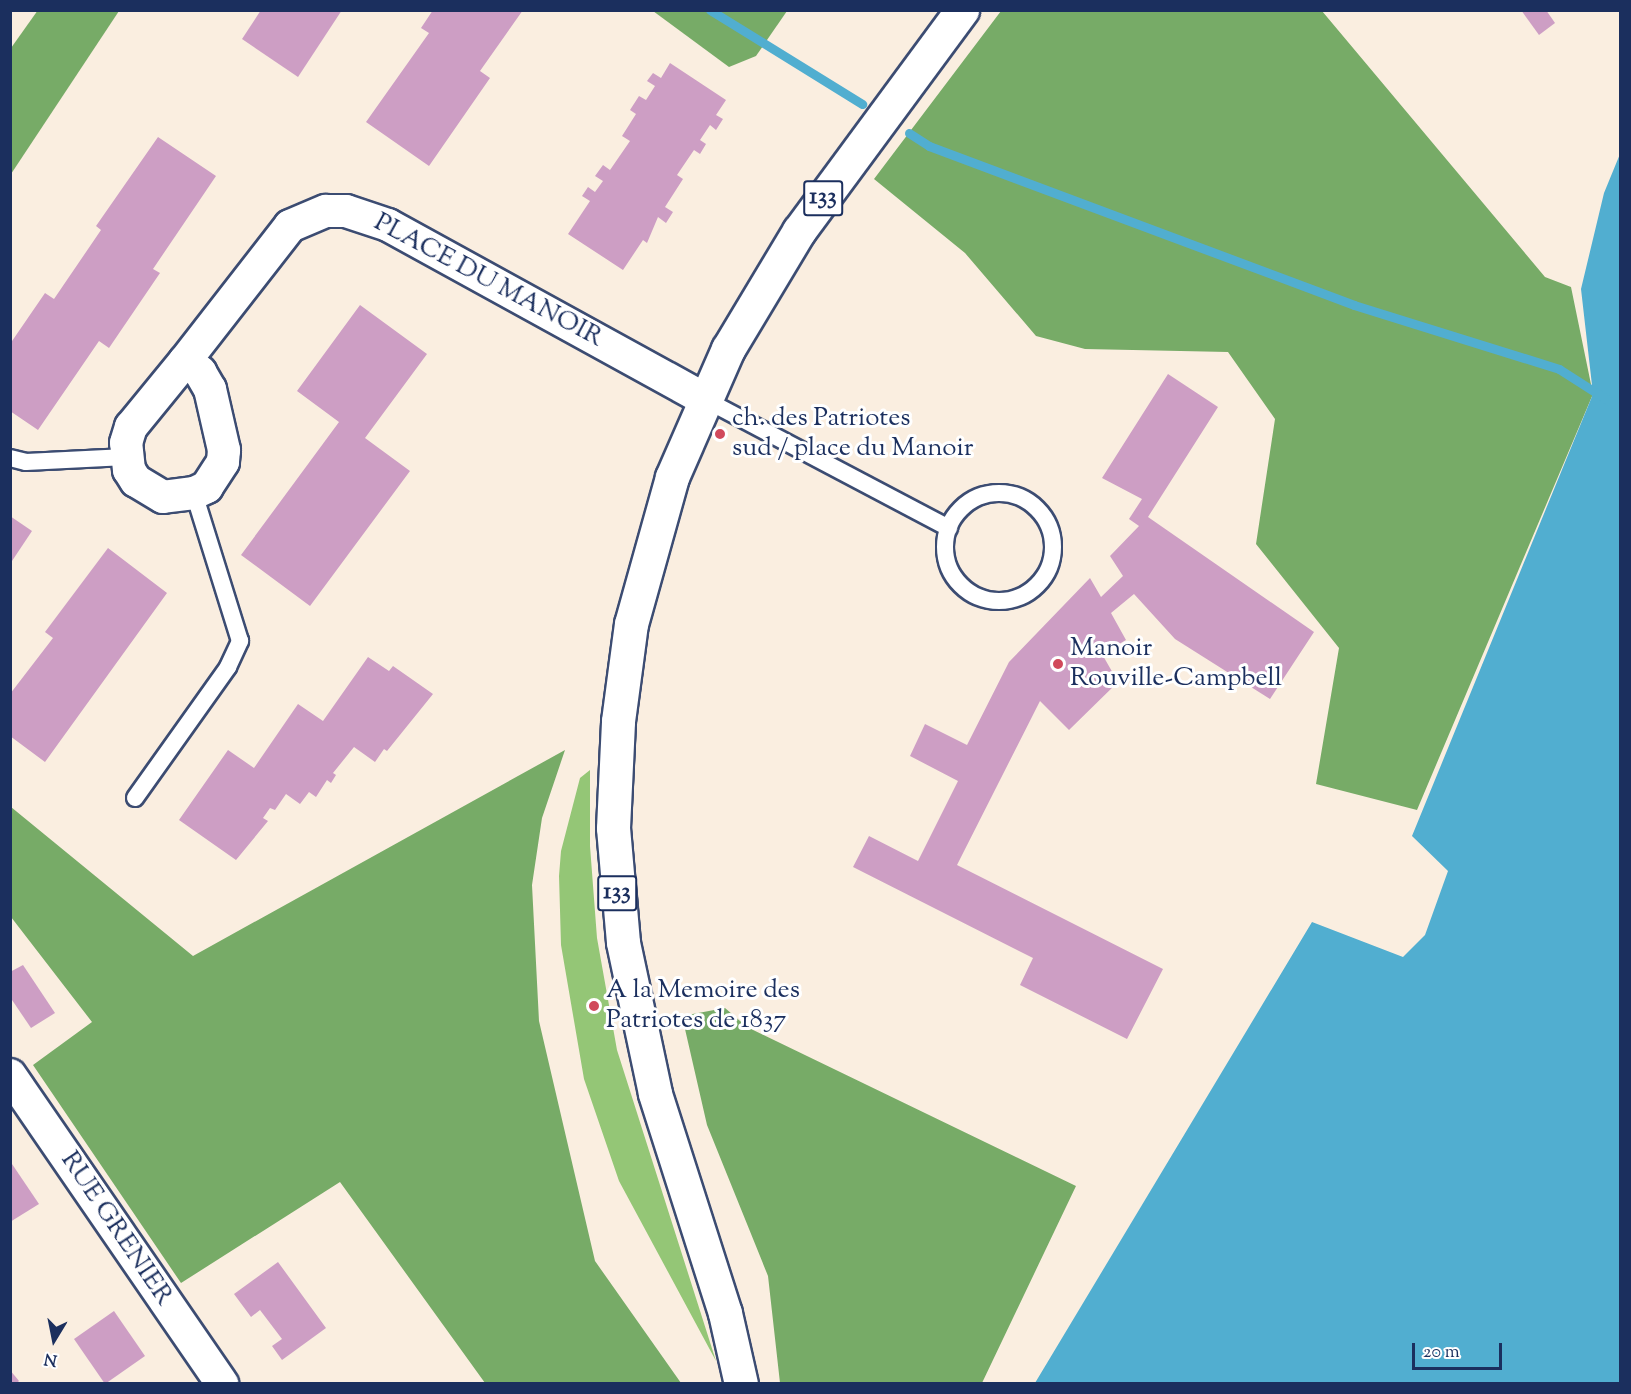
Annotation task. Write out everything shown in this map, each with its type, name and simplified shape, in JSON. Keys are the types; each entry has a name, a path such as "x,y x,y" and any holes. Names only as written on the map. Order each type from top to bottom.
{"main road":[{"name":"133","path":"741,1383 725,1313 641,1040 621,932 614,828 618,721 631,624 672,477 704,399 755,302 788,249 962,10"}],"street":[{"name":"PLACE DU MANOIR","path":"126,457 131,427 290,226 326,211 346,211 388,225 704,399"},
{"path":"126,457 136,481 149,491 163,497 194,494 216,477 224,450 210,389 200,372 185,361"},
{"name":"RUE GRENIER","path":"10,1075 222,1383"}],"lane":[{"path":"704,399 949,528"},
{"path":"10,458 26,462 126,457"},
{"path":"1008,493 1040,512 1050,528 1054,546 1051,565 1027,593 1010,600 976,595 953,574 945,544 949,528 958,512 972,500 990,494 1008,493"},
{"path":"135,798 228,667 240,641 194,494"}],"green space":[{"path":"38,10 119,11 11,174 11,48"},
{"path":"653,11 787,11 756,56 729,67"},
{"path":"1001,11 1322,11 1545,277 1571,287 1593,394 1417,810 1316,784 1339,648 1256,544 1275,419 1228,352 1085,349 1036,336 965,253 874,179"},
{"path":"565,750 542,818 532,885 539,1021 595,1261 681,1383 485,1383 340,1182 181,1283 33,1065 92,1022 11,917 11,807 193,956"},
{"path":"590,770 590,846 597,938 617,1050 716,1361 619,1181 584,1079 561,945 559,876 561,851 580,778"},
{"path":"725,1008 747,1027 1076,1186 982,1383 780,1383 768,1276 707,1125 682,1016"}],"water":[{"path":"1620,154 1620,1383 1035,1383 1312,922 1403,957 1425,935 1448,871 1412,836 1593,394 1581,289 1604,193"}],"building":[{"path":"261,10 342,10 298,77 242,39"},
{"path":"433,10 523,10 480,71 490,78 429,166 366,122 429,33 421,28"},
{"path":"1521,10 1546,10 1555,23 1539,35"},
{"path":"670,63 726,100 716,115 723,119 716,130 710,125 700,140 706,144 700,154 694,150 677,175 683,179 665,207 673,212 666,223 658,217 647,243 643,240 623,270 568,234 590,201 582,196 588,187 595,192 603,181 595,176 603,165 610,170 630,141 622,136 636,114 630,110 639,96 646,100 655,86 647,81 653,73 661,78"},
{"path":"158,137 216,176 153,269 160,273 109,348 99,341 38,430 10,411 10,344 45,293 54,299 101,230 96,226"},
{"path":"360,305 427,354 365,438 410,471 310,606 241,555 339,422 297,391"},
{"path":"1168,374 1218,407 1148,517 1314,632 1270,699 1175,639 1134,594 1111,613 1126,640 1102,654 1118,682 1069,730 1040,701 957,865 1163,969 1127,1039 1020,985 1033,958 853,867 869,836 918,861 958,781 910,756 925,724 967,745 1009,662 1090,578 1101,597 1123,576 1110,556 1139,526 1129,519 1142,499 1102,478"},
{"path":"10,516 32,531 10,564"},
{"path":"108,548 167,593 45,762 10,736 10,694 53,638 45,632"},
{"path":"368,657 389,671 393,666 433,694 387,751 384,749 375,762 354,747 333,773 336,775 331,783 327,780 316,797 309,792 300,804 286,794 275,810 270,808 263,818 268,821 236,860 179,820 228,750 254,768 298,704 323,721"},
{"path":"23,965 55,1013 31,1028 10,997 10,972"},
{"path":"10,1161 39,1204 10,1222"},
{"path":"278,1262 326,1328 282,1360 272,1346 282,1339 260,1310 251,1317 234,1294"},
{"path":"114,1311 145,1356 105,1384 74,1339"},
{"path":"10,1370 19,1381 16,1384 10,1384"}],"waterway":[{"path":"710,10 862,104"},
{"path":"909,133 929,146 1354,305 1559,369 1620,408"}],"place":[{"name":"ch. des Patriotes sud / place du Manoir","path":"720,434"},
{"name":"Manoir Rouville-Campbell","path":"1058,664"},
{"name":"A la Memoire des Patriotes de 1837","path":"594,1006"}]}
